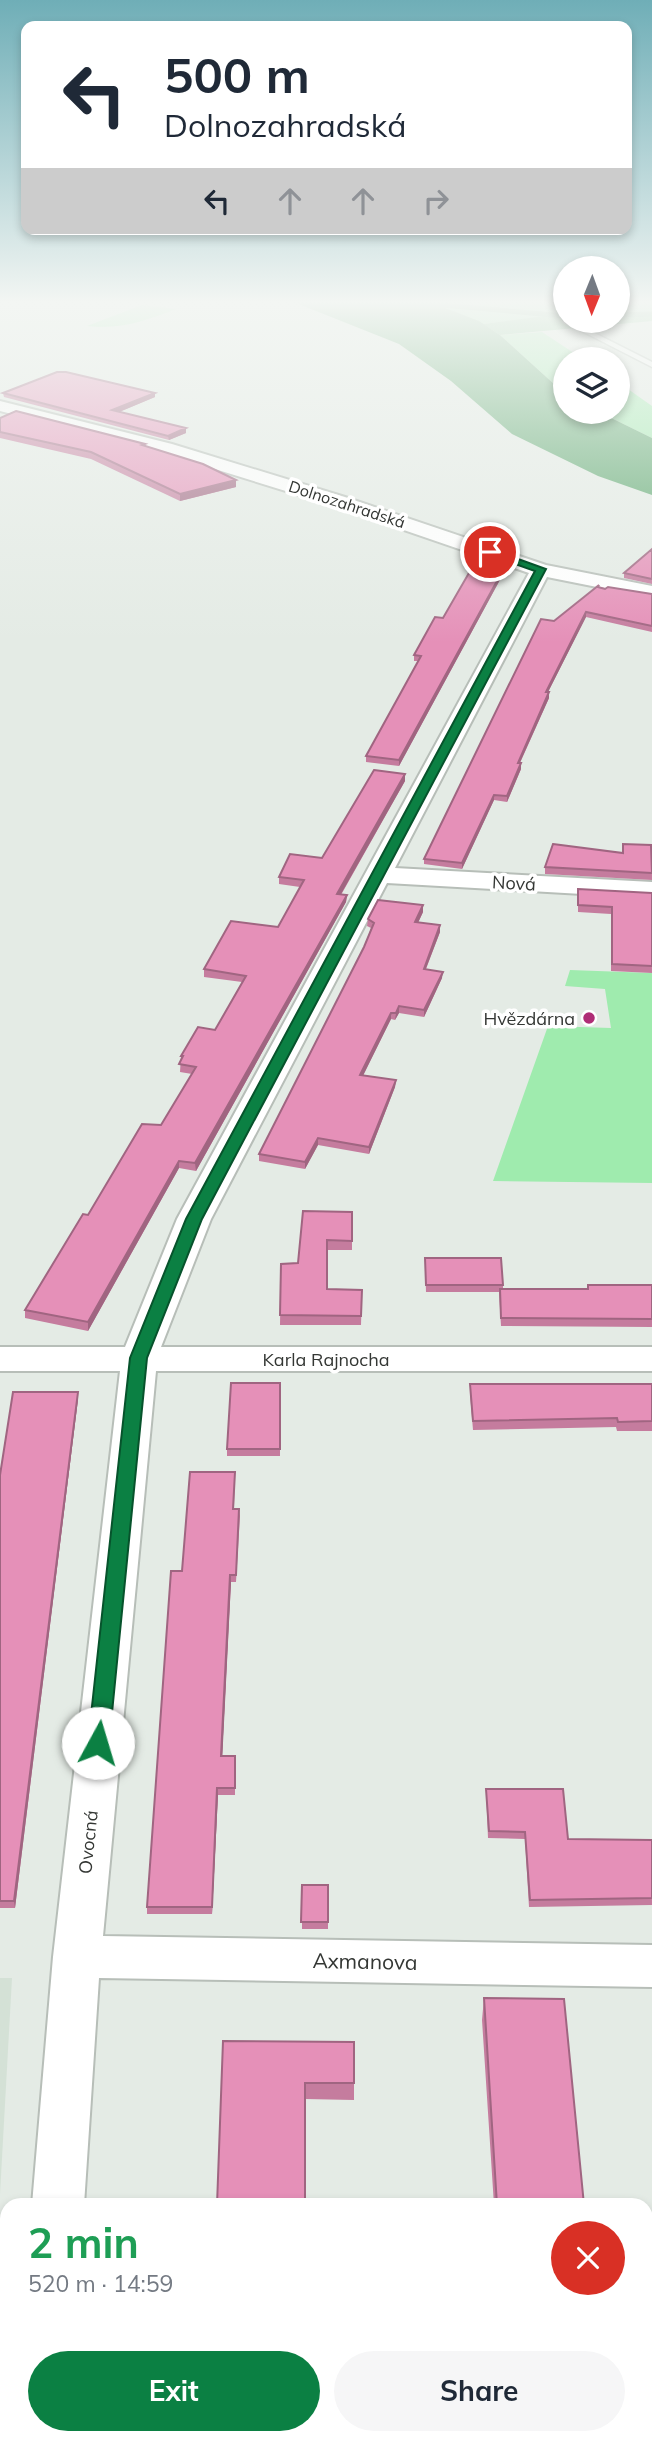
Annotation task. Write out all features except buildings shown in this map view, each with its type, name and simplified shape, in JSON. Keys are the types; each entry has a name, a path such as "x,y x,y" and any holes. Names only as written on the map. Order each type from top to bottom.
{"street":[{"name":"Dolnozahradská","path":"33,415 166,448 338,500 541,569 652,592"},
{"name":"Ovocná","path":"59,2198 77,1957 139,1358 194,1219 541,569"},
{"name":"Nová","path":"377,875 652,890"},
{"name":"Karla Rajnocha","path":"0,1359 652,1359"},
{"name":"Axmanova","path":"77,1957 652,1966"}],"shaded area":[{"path":"490,415 553,415 553,424 623,424 652,438 652,495 598,476 512,434"},
{"path":"630,415 652,415 652,438 623,424 630,424"},
{"path":"570,970 652,973 652,1183 493,1181 548,1026 611,1028 605,989 565,986"},
{"path":"0,1978 12,1978 0,2194"}],"place":[{"name":"Hvězdárna","path":"589,1018"}],"route":[{"path":"98,1743 139,1358 194,1219 541,569 490,552"}]}
